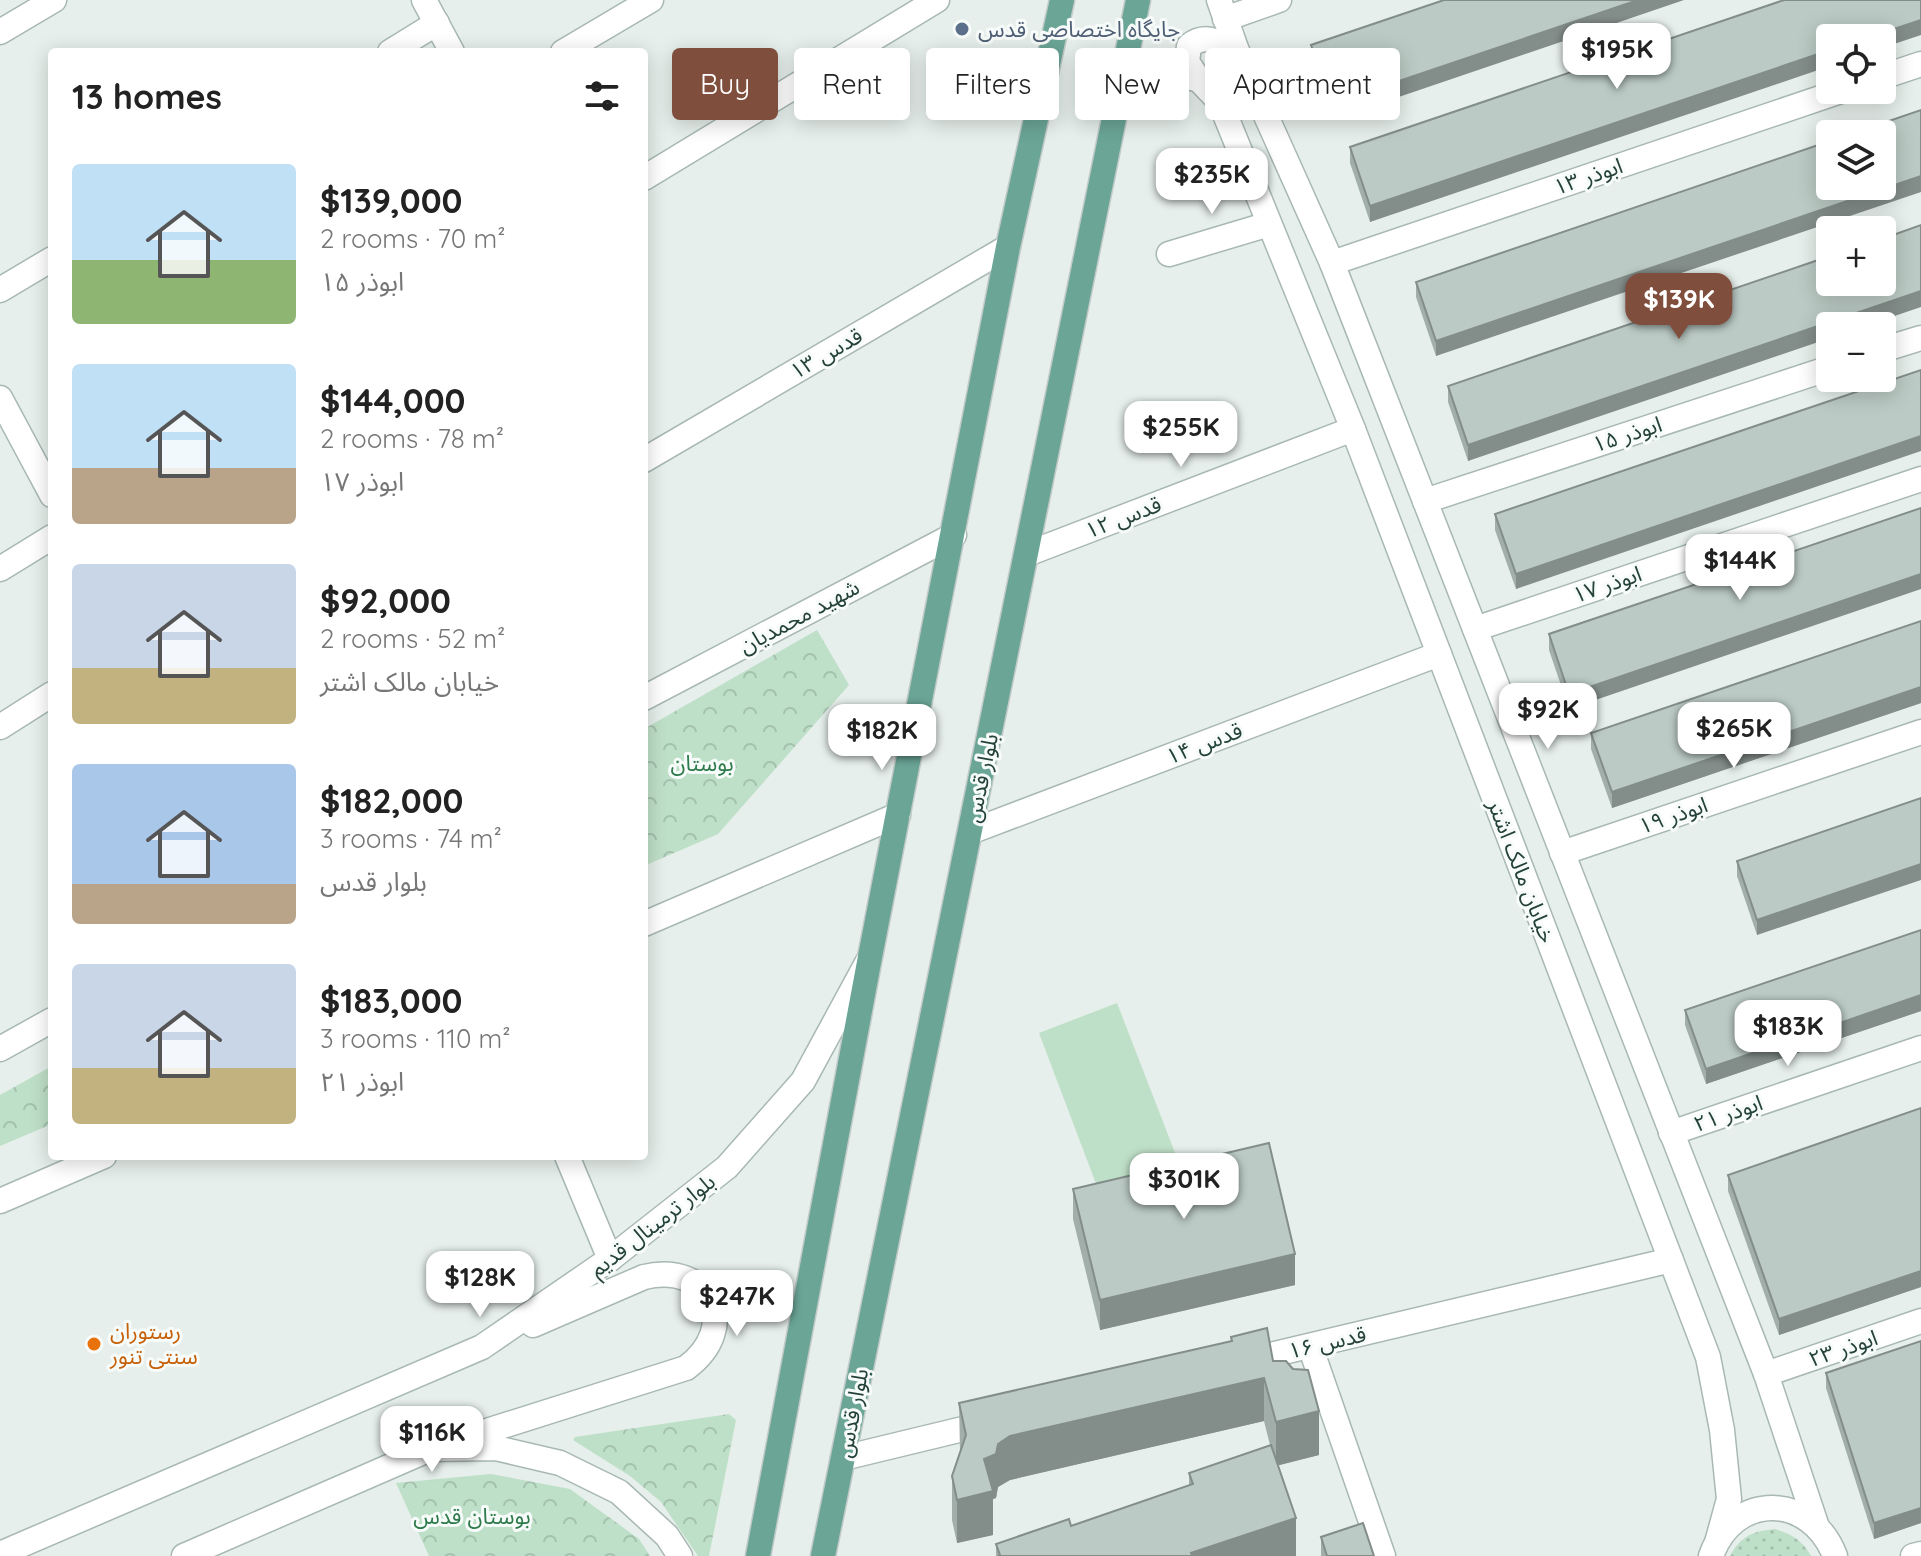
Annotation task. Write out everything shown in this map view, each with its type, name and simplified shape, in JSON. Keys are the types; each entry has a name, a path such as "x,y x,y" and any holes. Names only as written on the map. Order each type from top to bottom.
{"main road":[{"path":"758,1556 1008,247 1062,0"},
{"name":"بلوار قدس","path":"1129,48 1138,0"},
{"name":"بلوار قدس","path":"823,1556 1115,120"}],"street":[{"path":"0,32 54,0"},
{"path":"424,0 450,48"},
{"path":"570,48 651,0"},
{"path":"648,176 937,0"},
{"path":"1222,10 1279,0"},
{"name":"خیابان مالک اشتر","path":"1222,10 1236,48"},
{"path":"396,48 437,23"},
{"path":"1199,80 1187,62 1189,46 1196,40 1213,39 1231,48"},
{"path":"1896,72 1921,64"},
{"path":"1189,77 1199,80"},
{"name":"خیابان مالک اشتر","path":"1199,80 1220,102 1353,429 1708,1357 1722,1430 1729,1499 1715,1547"},
{"name":"ابوذر ۱۳","path":"1332,263 1816,99"},
{"name":"خیابان مالک اشتر","path":"1268,120 1332,263 1766,1374 1816,1524 1835,1556"},
{"path":"1169,254 1269,224"},
{"name":"قدس ۱۳","path":"648,458 1008,247"},
{"path":"0,290 48,261"},
{"path":"1896,346 1921,338"},
{"name":"ابوذر ۱۵","path":"1425,501 1816,373"},
{"path":"0,398 48,488"},
{"name":"قدس ۱۲","path":"1027,554 1353,429"},
{"name":"ابوذر ۱۷","path":"1475,629 1921,479"},
{"name":"شهید محمدیان","path":"648,696 954,535"},
{"path":"0,569 48,539"},
{"name":"قدس ۱۴","path":"970,832 1439,654"},
{"path":"0,727 48,697"},
{"name":"ابوذر ۱۹","path":"1562,853 1921,732"},
{"path":"648,922 898,815"},
{"name":"بلوار ترمینال قدیم","path":"0,1554 482,1347 610,1259 727,1167 803,1081 870,957"},
{"path":"0,1049 48,1022"},
{"name":"ابوذر ۲۱","path":"1671,1133 1921,1048"},
{"path":"0,1201 95,1160"},
{"path":"569,1160 610,1259"},
{"name":"قدس ۱۶","path":"1216,1368 1671,1260"},
{"path":"184,1556 430,1449 686,1368 702,1357 712,1340 715,1321 711,1302 699,1286 682,1275 663,1273 644,1277 482,1347"},
{"name":"ابوذر ۲۳","path":"1766,1374 1921,1321"},
{"path":"1310,1346 1383,1556"},
{"path":"843,1458 1014,1417"},
{"path":"430,1449 496,1448 560,1463 619,1492 667,1536 680,1556"},
{"path":"1715,1547 1730,1524 1745,1514 1763,1509 1782,1508 1816,1524"},
{"path":"1913,1556 1921,1554"}],"green space":[{"name":"بوستان","path":"817,630 849,685 718,834 648,864 648,727"},
{"path":"1117,1003 1177,1158 1098,1189 1039,1033"},
{"path":"48,1068 48,1126 0,1146 0,1095"},
{"path":"729,1414 736,1420 709,1556 698,1556 661,1502 630,1476 573,1440 575,1437"},
{"name":"بوستان قدس","path":"491,1474 570,1489 639,1539 650,1556 429,1556 396,1483"},
{"path":"1775,1529 1796,1538 1811,1556 1730,1556 1748,1536"}],"building":[{"path":"1444,0 1638,0 1400,81 1400,48 1312,48 1311,45"},
{"path":"1784,0 1921,0 1921,20 1896,28 1896,24 1816,24 1816,55 1370,206 1350,147"},
{"path":"1921,110 1921,176 1896,185 1896,120 1892,120"},
{"path":"1816,146 1816,200 1850,200 1436,341 1416,282"},
{"path":"1921,225 1921,291 1859,312 1816,312 1816,327 1468,445 1448,386 1816,261 1816,296 1896,296 1896,234"},
{"path":"1921,370 1921,436 1516,574 1495,514 1856,392 1896,392 1896,378"},
{"path":"1921,508 1921,574 1569,694 1549,634"},
{"path":"1921,621 1921,687 1612,792 1591,733"},
{"path":"1921,798 1921,864 1757,920 1737,861"},
{"path":"1921,930 1921,995 1706,1069 1685,1010"},
{"path":"1921,1108 1921,1271 1779,1319 1728,1175"},
{"path":"1269,1143 1295,1254 1100,1300 1073,1189"},
{"path":"1267,1328 1273,1361 1286,1361 1293,1369 1308,1370 1319,1411 1276,1422 1264,1378 1010,1436 998,1444 996,1454 984,1459 993,1491 957,1500 952,1476 966,1435 959,1403 1232,1341 1231,1337"},
{"path":"1921,1341 1921,1508 1874,1523 1826,1373"},
{"path":"1271,1445 1296,1518 1191,1553 1192,1556 998,1556 996,1544 1069,1519 1071,1526 1193,1484 1189,1473"},
{"path":"1363,1523 1374,1556 1327,1556 1321,1537"}],"place":[{"name":"جایگاه اختصاصی قدس","path":"962,29"},
{"name":"رستوران سنتی تنور","path":"94,1344"}]}
